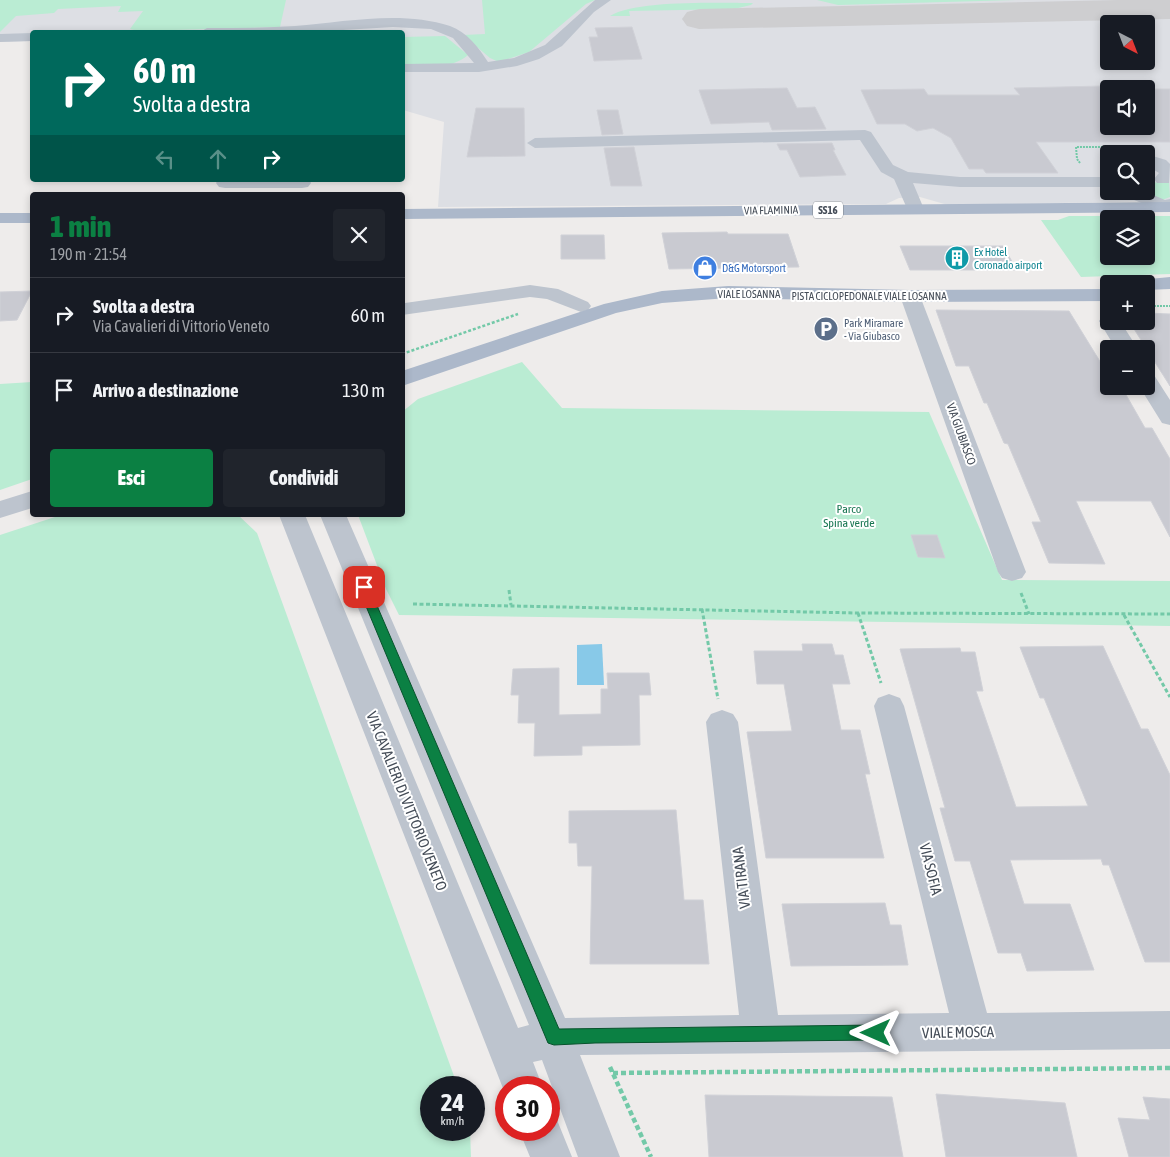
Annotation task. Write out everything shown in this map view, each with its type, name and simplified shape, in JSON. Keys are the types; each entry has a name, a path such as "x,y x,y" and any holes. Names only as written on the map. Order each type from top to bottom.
{"main road":[{"name":"VIA FLAMINIA","path":"405,217 542,212 1169,206"},
{"path":"0,218 30,218"},
{"name":"VIALE LOSANNA","path":"405,365 581,306 657,288 726,282 1100,292"},
{"path":"1155,284 1170,283"},
{"name":"VIALE LOSANNA","path":"405,378 602,311 662,297 728,292 910,296 1100,292"},
{"path":"1155,293 1170,292"}],"street":[{"path":"405,68 484,66 526,60 551,48 595,5 605,0"},
{"path":"283,30 401,25 438,27 453,32 477,54 484,66"},
{"path":"0,38 30,37"},
{"path":"535,143 865,135 891,172 902,178 981,182 990,195 1083,194 1078,174 1100,173"},
{"path":"1155,156 1170,158"},
{"path":"1155,162 1168,172 1160,179"},
{"path":"902,178 915,209"},
{"path":"225,183 261,189 302,183"},
{"path":"1114,208 1121,200"},
{"path":"1153,200 1169,206"},
{"path":"405,308 535,291 562,296 581,306"},
{"name":"VIA GIUBIASCO","path":"910,296 1012,572"},
{"path":"1155,394 1170,418"},
{"path":"0,510 30,500"},
{"name":"VIA CAVALIERI DI VITTORIO VENETO","path":"293,517 517,1076"},
{"path":"334,517 554,1038 599,1157"},
{"name":"VIA SOFIA","path":"888,706 973,1032"},
{"name":"VIA TIRANA","path":"722,722 761,1034"},
{"name":"VIALE MOSCA","path":"507,1050 554,1038 595,1035 1170,1030"},
{"path":"544,1141 550,1157"}],"path":[{"path":"1078,174 1076,147 1100,150"},
{"path":"1155,306 1170,306"},
{"path":"405,353 520,313"},
{"path":"508,590 511,605"},
{"path":"413,604 702,608 858,613 1170,614"},
{"path":"702,608 722,722"},
{"path":"858,613 888,706"},
{"path":"1124,615 1170,697"},
{"path":"595,1035 651,1157"},
{"path":"613,1073 1170,1068"}],"shaded area":[{"path":"0,0 1170,0 1170,201 948,205 920,197 899,198 886,204 438,207 444,122 405,111 405,30 30,30 30,41 0,42"}],"green space":[{"path":"0,0 286,0 280,27 134,30 130,29 143,11 118,12 121,6 58,9 54,13 16,16 0,32"},
{"path":"482,0 595,0 586,4 529,52 499,62 490,58 463,35 485,34"},
{"path":"817,0 1016,0 838,5"},
{"path":"753,3 734,9 629,11 630,16 610,16 638,7 657,5"},
{"path":"445,36 468,55 461,60 446,65 405,67 405,37"},
{"path":"1155,182 1169,183 1170,197 1162,200 1155,198"},
{"path":"1069,216 1100,216 1100,265 1155,265 1155,216 1170,216 1170,274 1081,277 1041,220 1058,220"},
{"name":"Parco Spina verde","path":"522,362 562,408 929,412 1002,580 1170,581 1170,626 399,615 386,589 359,517 405,517 405,410 418,399"},
{"path":"30,382 30,480 0,490 0,384"},
{"path":"55,517 240,517 257,533 454,1076 420,1076 420,1141 470,1141 471,1157 0,1157 0,535"}],"water":[{"path":"602,644 604,685 577,685 577,645"}],"building":[{"path":"632,27 642,59 594,61 589,37 598,37 595,28"},
{"path":"1100,86 1100,135 1155,135 1155,89 1170,89 1170,142 1036,142 1058,173 986,173 983,169 969,169 951,138 933,128 917,131 905,124 877,124 861,90 924,89 928,95 1020,95 1014,88"},
{"path":"787,88 797,108 815,107 826,129 772,130 769,122 711,124 699,90"},
{"path":"476,108 524,108 525,156 467,157"},
{"path":"597,110 618,110 623,134 602,135"},
{"path":"832,143 835,150 833,150 846,175 800,177 787,150 780,150 777,144"},
{"path":"634,147 642,186 611,186 604,148"},
{"path":"727,232 728,234 788,234 799,267 669,269 662,233"},
{"path":"561,235 604,235 605,259 561,259"},
{"name":"Ex Hotel Coronado airport","path":"900,246 1003,246 1017,270 910,270"},
{"path":"30,291 30,295 17,320 0,321 0,292"},
{"path":"936,310 1069,311 1100,361 1100,395 1126,395 1145,428 1152,428 1170,459 1170,537 1151,501 1076,501 1105,564 1049,563 1032,522 1041,522 1008,444 1004,443 987,403 984,403 969,366 956,366"},
{"path":"1155,313 1170,314 1170,386 1155,362 1155,340 1141,340 1135,330 1155,330"},
{"path":"911,535 937,535 945,558 918,557"},
{"path":"802,644 832,644 835,655 843,655 850,684 832,684 841,730 860,730 870,774 865,774 884,858 766,858 747,732 792,731 784,684 757,684 754,651 803,651"},
{"path":"1103,646 1141,729 1148,729 1170,775 1170,962 1145,962 1109,865 1103,865 1101,859 1010,860 1024,904 1070,904 1094,970 1027,971 1021,953 998,953 970,861 955,861 940,808 945,808 900,649 960,648 961,652 975,652 983,691 976,691 1016,807 1088,806 1044,698 1040,698 1020,647"},
{"path":"559,668 559,715 601,714 601,689 608,689 607,673 649,673 651,695 639,695 640,745 582,746 582,755 534,756 535,723 518,723 519,695 511,695 513,669"},
{"path":"676,810 684,900 703,900 709,964 590,964 592,866 578,866 577,843 569,843 569,811"},
{"path":"885,903 890,925 901,925 908,965 791,966 782,904"},
{"path":"936,1094 1065,1103 1077,1157 946,1157"},
{"path":"705,1095 892,1097 903,1157 709,1157"},
{"path":"1143,1097 1170,1099 1170,1157 1129,1157 1118,1118 1150,1120"}],"taxiway":[{"path":"699,19 1170,9"}],"place":[{"name":"Ex Hotel Coronado airport","path":"957,258"},
{"name":"D&G Motorsport","path":"705,268"},
{"name":"Park Miramare - Via Giubasco","path":"826,329"}],"route":[{"path":"364,587 554,1038 595,1035 876,1033"}]}
